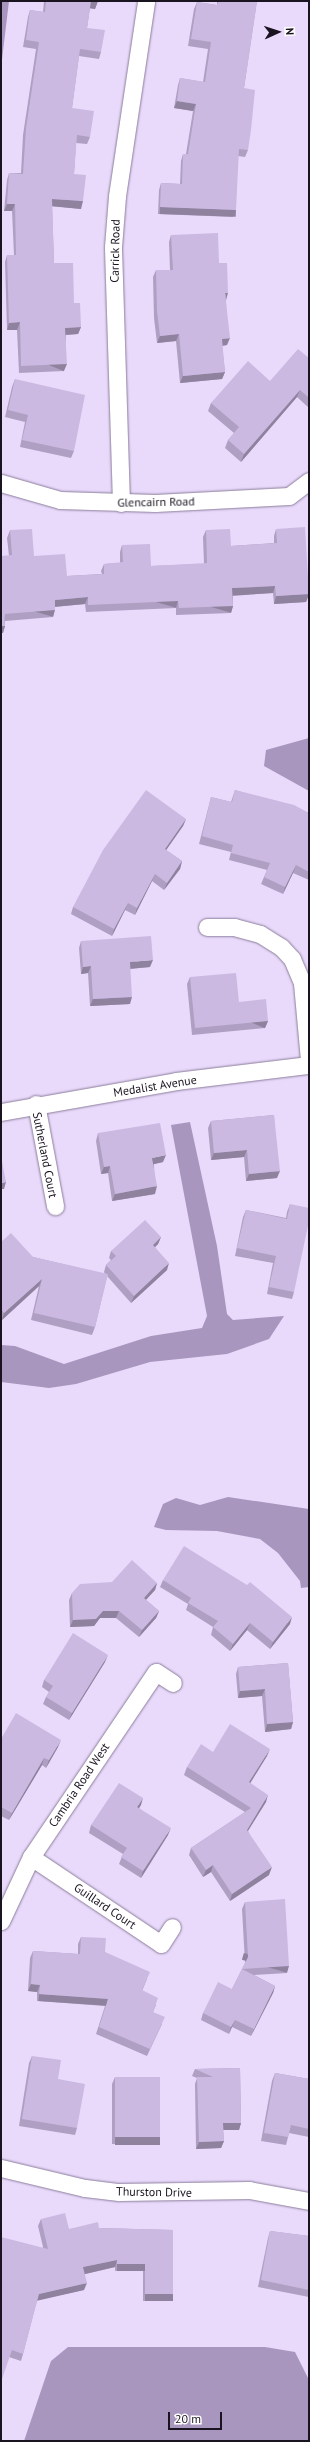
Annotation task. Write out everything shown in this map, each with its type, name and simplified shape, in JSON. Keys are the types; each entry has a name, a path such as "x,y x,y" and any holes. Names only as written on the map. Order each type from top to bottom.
{"street":[{"name":"Carrick Road","path":"121,503 113,247 117,196 146,1"},
{"name":"Glencairn Road","path":"1,483 60,500 121,503 290,496 309,481"},
{"path":"207,928 234,927 260,934 281,947 292,959 302,983 309,1060"},
{"name":"Medalist Avenue","path":"1,1112 36,1104 176,1081 309,1065"},
{"name":"Sutherland Court","path":"36,1104 55,1206"},
{"name":"Cambria Road West","path":"1,1921 31,1857 156,1672 173,1683"},
{"name":"Guillard Court","path":"31,1857 161,1944 172,1927"},
{"name":"Thurston Drive","path":"1,2168 35,2178 112,2191 170,2194 249,2190 309,2201"}],"shaded area":[{"path":"1,1 309,1 309,2441 1,2441"},
{"path":"1,1 9,1 1,68"},
{"path":"309,738 309,791 264,766 266,750"},
{"path":"190,1122 217,1246 227,1314 233,1320 284,1316 269,1339 227,1354 150,1362 76,1384 49,1388 1,1382 1,1345 15,1346 64,1364 151,1336 202,1328 207,1316 171,1125"},
{"path":"228,1497 309,1509 309,1587 301,1588 300,1581 278,1553 260,1539 217,1531 166,1530 154,1527 163,1504 176,1498 200,1505"},
{"path":"68,2347 265,2347 295,2352 309,2380 309,2441 24,2441 51,2361"}],"building":[{"path":"46,1 91,1 87,28 105,30 101,52 80,49 72,108 94,111 90,137 77,135 74,174 86,175 83,201 52,199 54,263 73,263 74,303 80,303 81,327 65,328 67,364 21,366 20,322 9,323 7,255 16,255 15,204 7,204 9,173 23,174 26,128 39,42 26,40 30,10 45,12"},
{"path":"219,1 257,1 244,88 255,90 251,130 248,150 239,149 236,210 160,207 161,183 182,184 183,154 188,154 196,104 177,101 180,78 205,82 211,42 191,39 197,2 217,5"},
{"path":"218,233 219,263 227,263 228,293 225,293 230,338 222,339 225,372 183,376 179,334 160,336 157,311 156,270 173,270 171,235"},
{"path":"298,349 309,358 309,398 300,390 244,454 228,440 239,427 211,403 248,361 270,381"},
{"path":"15,379 85,395 74,451 22,440 28,415 8,410"},
{"path":"305,527 309,594 276,596 275,586 232,588 233,606 179,608 178,601 88,605 88,597 55,600 55,610 4,614 5,626 1,626 1,556 12,555 10,530 32,529 34,556 65,554 67,576 104,574 104,564 123,562 122,545 150,544 151,566 207,563 206,530 230,529 231,546 277,543 276,529"},
{"path":"146,790 186,819 165,849 182,861 167,883 155,874 137,908 128,903 114,929 73,907 103,850"},
{"path":"235,790 294,805 309,813 309,872 296,865 285,887 264,877 270,863 231,853 233,845 202,836 211,797 232,802"},
{"path":"151,936 153,960 130,962 132,997 93,999 91,966 83,967 81,941"},
{"path":"236,973 239,1002 266,999 268,1021 195,1028 190,977"},
{"path":"274,1115 280,1171 249,1174 247,1150 214,1153 211,1121"},
{"path":"160,1123 166,1155 152,1158 157,1186 115,1194 110,1166 104,1167 98,1133"},
{"path":"1,1156 6,1182 1,1183"},
{"path":"290,1204 309,1208 309,1221 294,1292 269,1287 276,1256 237,1248 246,1210 287,1219"},
{"path":"145,1220 161,1237 153,1245 169,1263 134,1296 106,1265 116,1256 111,1251"},
{"path":"11,1233 33,1257 108,1274 95,1327 34,1313 42,1279 4,1313 1,1309 1,1242"},
{"path":"184,1546 247,1585 250,1582 292,1617 273,1642 250,1623 233,1644 213,1627 218,1621 188,1603 191,1598 163,1580"},
{"path":"132,1560 157,1583 144,1598 159,1611 142,1630 119,1611 103,1611 96,1619 73,1620 72,1593 80,1584 112,1582"},
{"path":"73,1633 108,1655 72,1713 46,1697 53,1686 44,1680"},
{"path":"288,1663 293,1722 267,1724 265,1689 240,1691 238,1667"},
{"path":"16,1713 61,1740 49,1760 44,1758 12,1813 1,1807 1,1739"},
{"path":"230,1724 270,1749 249,1782 268,1795 247,1830 272,1867 232,1894 213,1865 206,1870 191,1848 251,1808 187,1767 201,1744 213,1752"},
{"path":"119,1783 143,1798 137,1807 171,1828 143,1871 121,1857 127,1848 91,1825"},
{"path":"285,1899 289,1966 242,1969 248,1957 245,1902"},
{"path":"81,1937 106,1938 105,1952 150,1972 142,1990 158,1998 153,2012 165,2017 150,2049 99,2027 108,1999 39,1994 40,1985 31,1984 33,1951 80,1954"},
{"path":"242,1969 275,1986 254,2029 235,2020 231,2027 203,2013 218,1982 232,1989"},
{"path":"32,2056 61,2060 58,2079 85,2084 77,2128 22,2119"},
{"path":"240,2068 241,2123 223,2123 224,2141 199,2142 197,2077 213,2077 195,2069"},
{"path":"275,2073 309,2079 309,2129 291,2125 288,2137 264,2133"},
{"path":"115,2077 160,2077 160,2137 115,2137"},
{"path":"65,2213 69,2229 98,2222 99,2228 173,2230 173,2294 145,2294 145,2264 117,2264 117,2260 83,2267 87,2283 39,2294 23,2354 12,2350 1,2382 1,2237 48,2249 41,2219"},
{"path":"270,2231 309,2236 309,2290 261,2280"}]}
